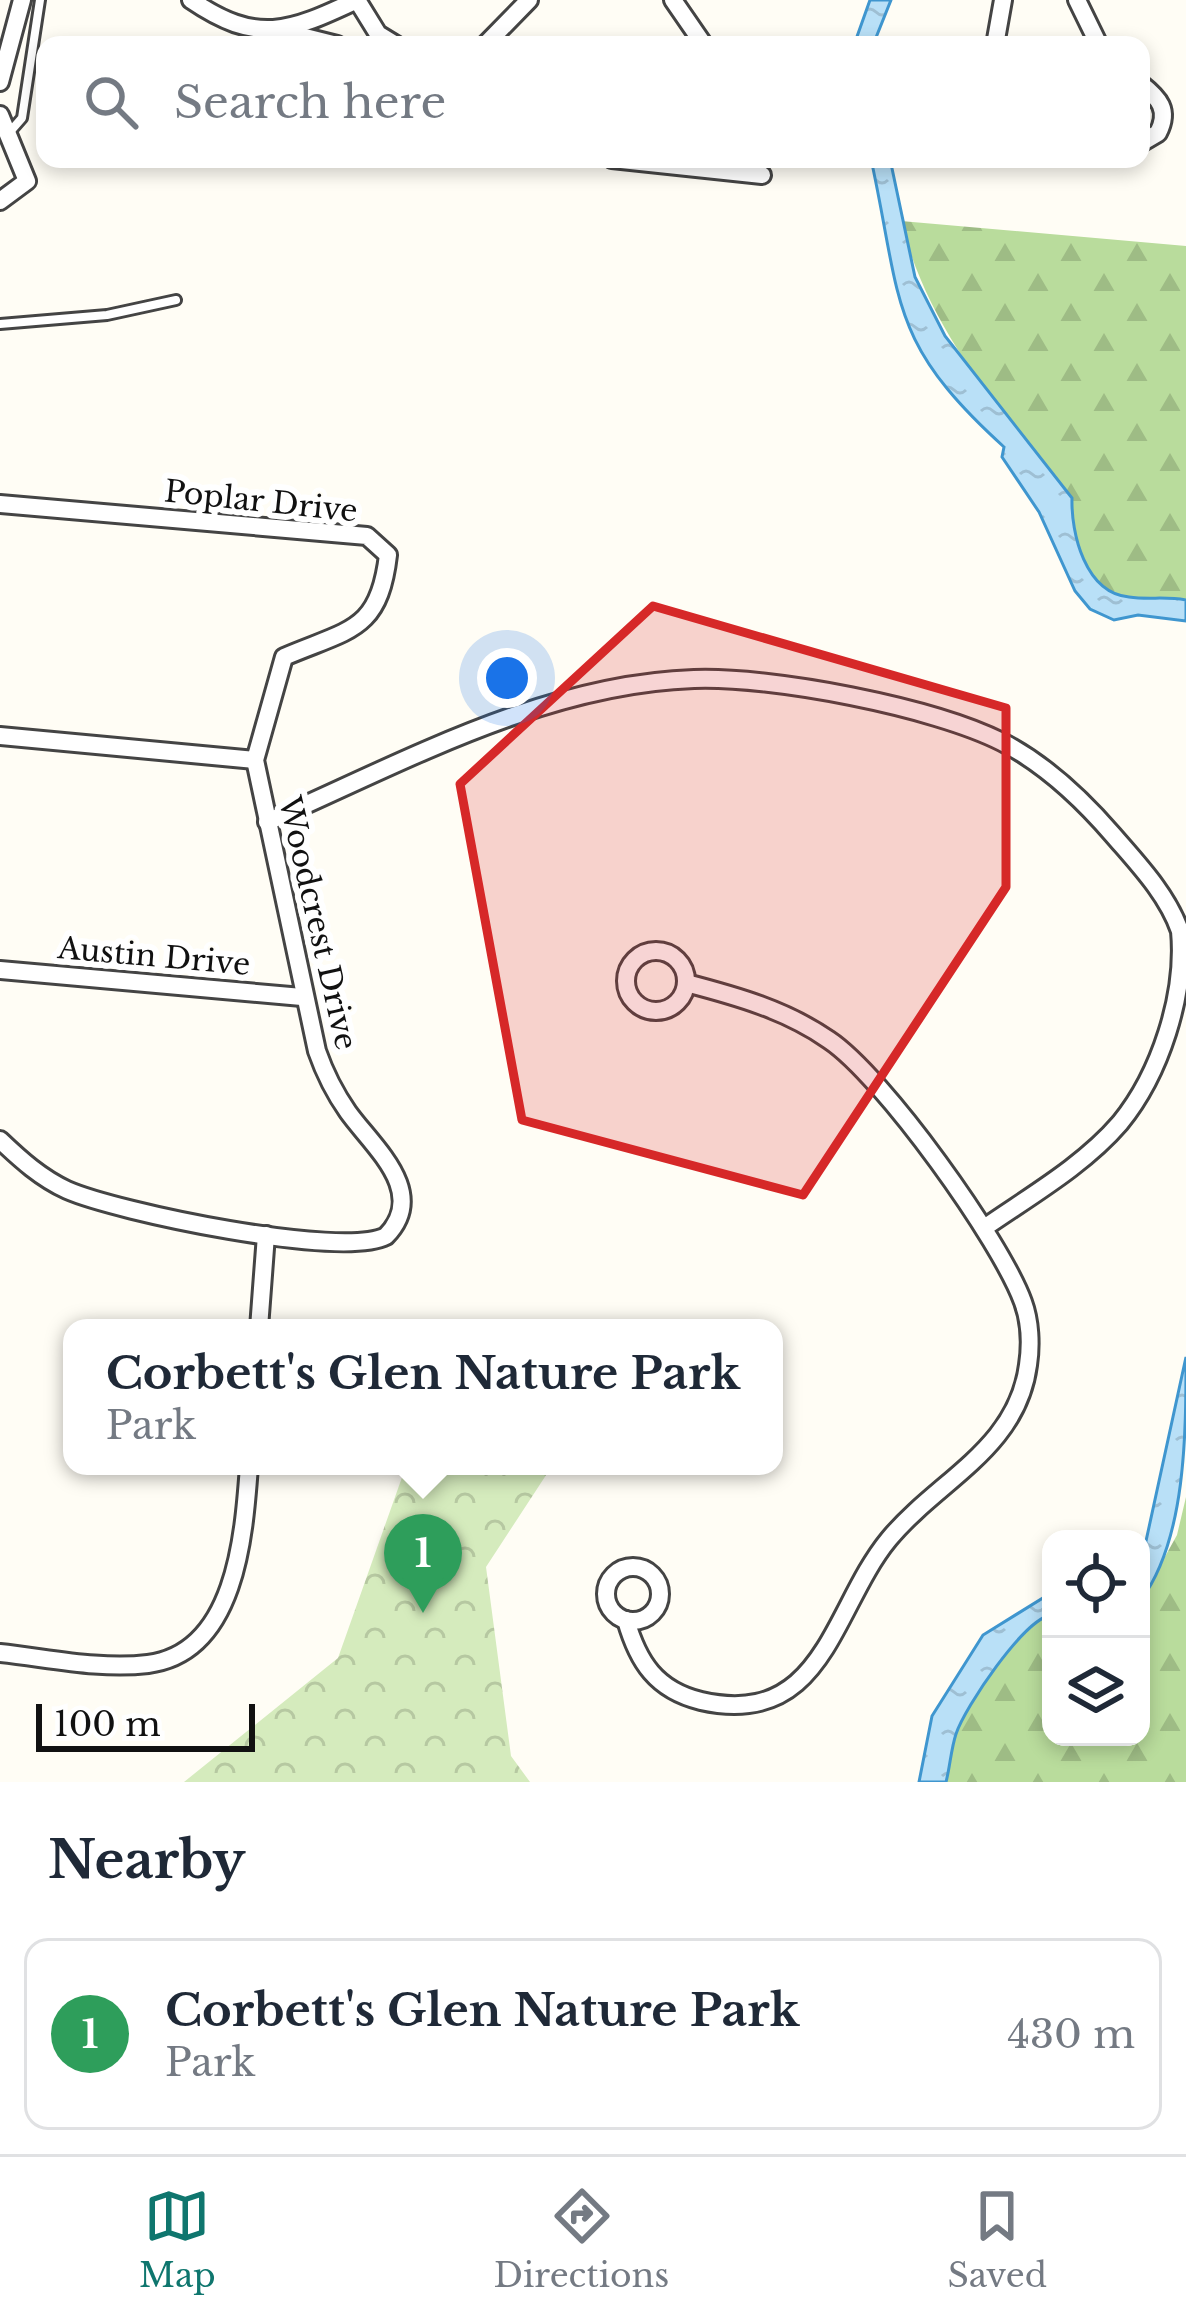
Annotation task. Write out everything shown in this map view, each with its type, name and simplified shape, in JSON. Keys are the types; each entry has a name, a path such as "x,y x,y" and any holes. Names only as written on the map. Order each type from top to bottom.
{"street":[{"path":"0,82 22,0"},
{"path":"191,0 219,18 263,33 307,24 357,0 381,36"},
{"path":"494,36 529,0"},
{"path":"673,0 698,36"},
{"path":"996,36 1003,0"},
{"path":"1077,0 1095,36"},
{"path":"278,30 302,36"},
{"path":"1150,92 1160,100 1164,113 1158,133 1150,137"},
{"path":"0,115 27,169 27,181 0,201"},
{"path":"722,168 762,175"},
{"name":"Poplar Drive","path":"0,504 367,536 388,555 383,596 363,622 284,657 255,760"},
{"path":"267,822 520,713 604,691 688,679 756,680 818,690 999,740 1054,777 1148,875 1180,931 1186,957 1178,1016 1164,1052 1120,1122 1092,1152 984,1228"},
{"path":"0,736 255,760"},
{"name":"Woodcrest Drive","path":"0,1141 35,1171 80,1195 266,1235 367,1243 393,1229 402,1207 396,1175 327,1079 302,997 255,760"},
{"name":"Austin Drive","path":"0,970 302,997"},
{"path":"626,1620 637,1660 655,1679 697,1700 763,1702 808,1673 884,1545 925,1500 996,1440 1012,1417 1028,1366 1027,1320 1008,1270 984,1228 875,1082 831,1040 761,1005 686,983"},
{"path":"260,1319 266,1235"},
{"path":"0,1653 132,1665 171,1658 188,1649 214,1620 230,1587 246,1512 248,1475"}],"lane":[{"path":"7,135 22,118 40,0"},
{"path":"0,324 107,315 176,300"}],"highlighted area":[{"path":"653,606 1006,708 1006,887 803,1195 522,1120 460,784"}],"green space":[{"path":"901,221 1186,246 1186,600 1114,593 1091,573 1078,544 1072,498 994,401 949,335 914,262"},
{"path":"403,1475 546,1475 486,1567 511,1756 530,1782 184,1782 338,1658"},
{"path":"1186,1497 1186,1782 946,1782 956,1734 971,1705 1011,1647 1042,1619 1042,1746 1150,1746 1150,1584 1177,1535"}],"water":[{"path":"870,0 891,0 877,36 857,36"},
{"path":"873,168 892,168 915,277 945,336 1072,498 1078,544 1091,573 1114,593 1186,600 1186,621 1138,615 1114,620 1090,609 1075,591 1039,512 1002,457 1004,447 966,410 919,347 896,285"},
{"path":"1186,1357 1184,1452 1175,1517 1150,1585 1148,1530"},
{"path":"1042,1599 1042,1619 1011,1647 971,1705 956,1734 946,1782 919,1782 932,1716 983,1635"}],"place":[{"name":"Corbett's Glen Nature Park","path":"423,1613"}]}
